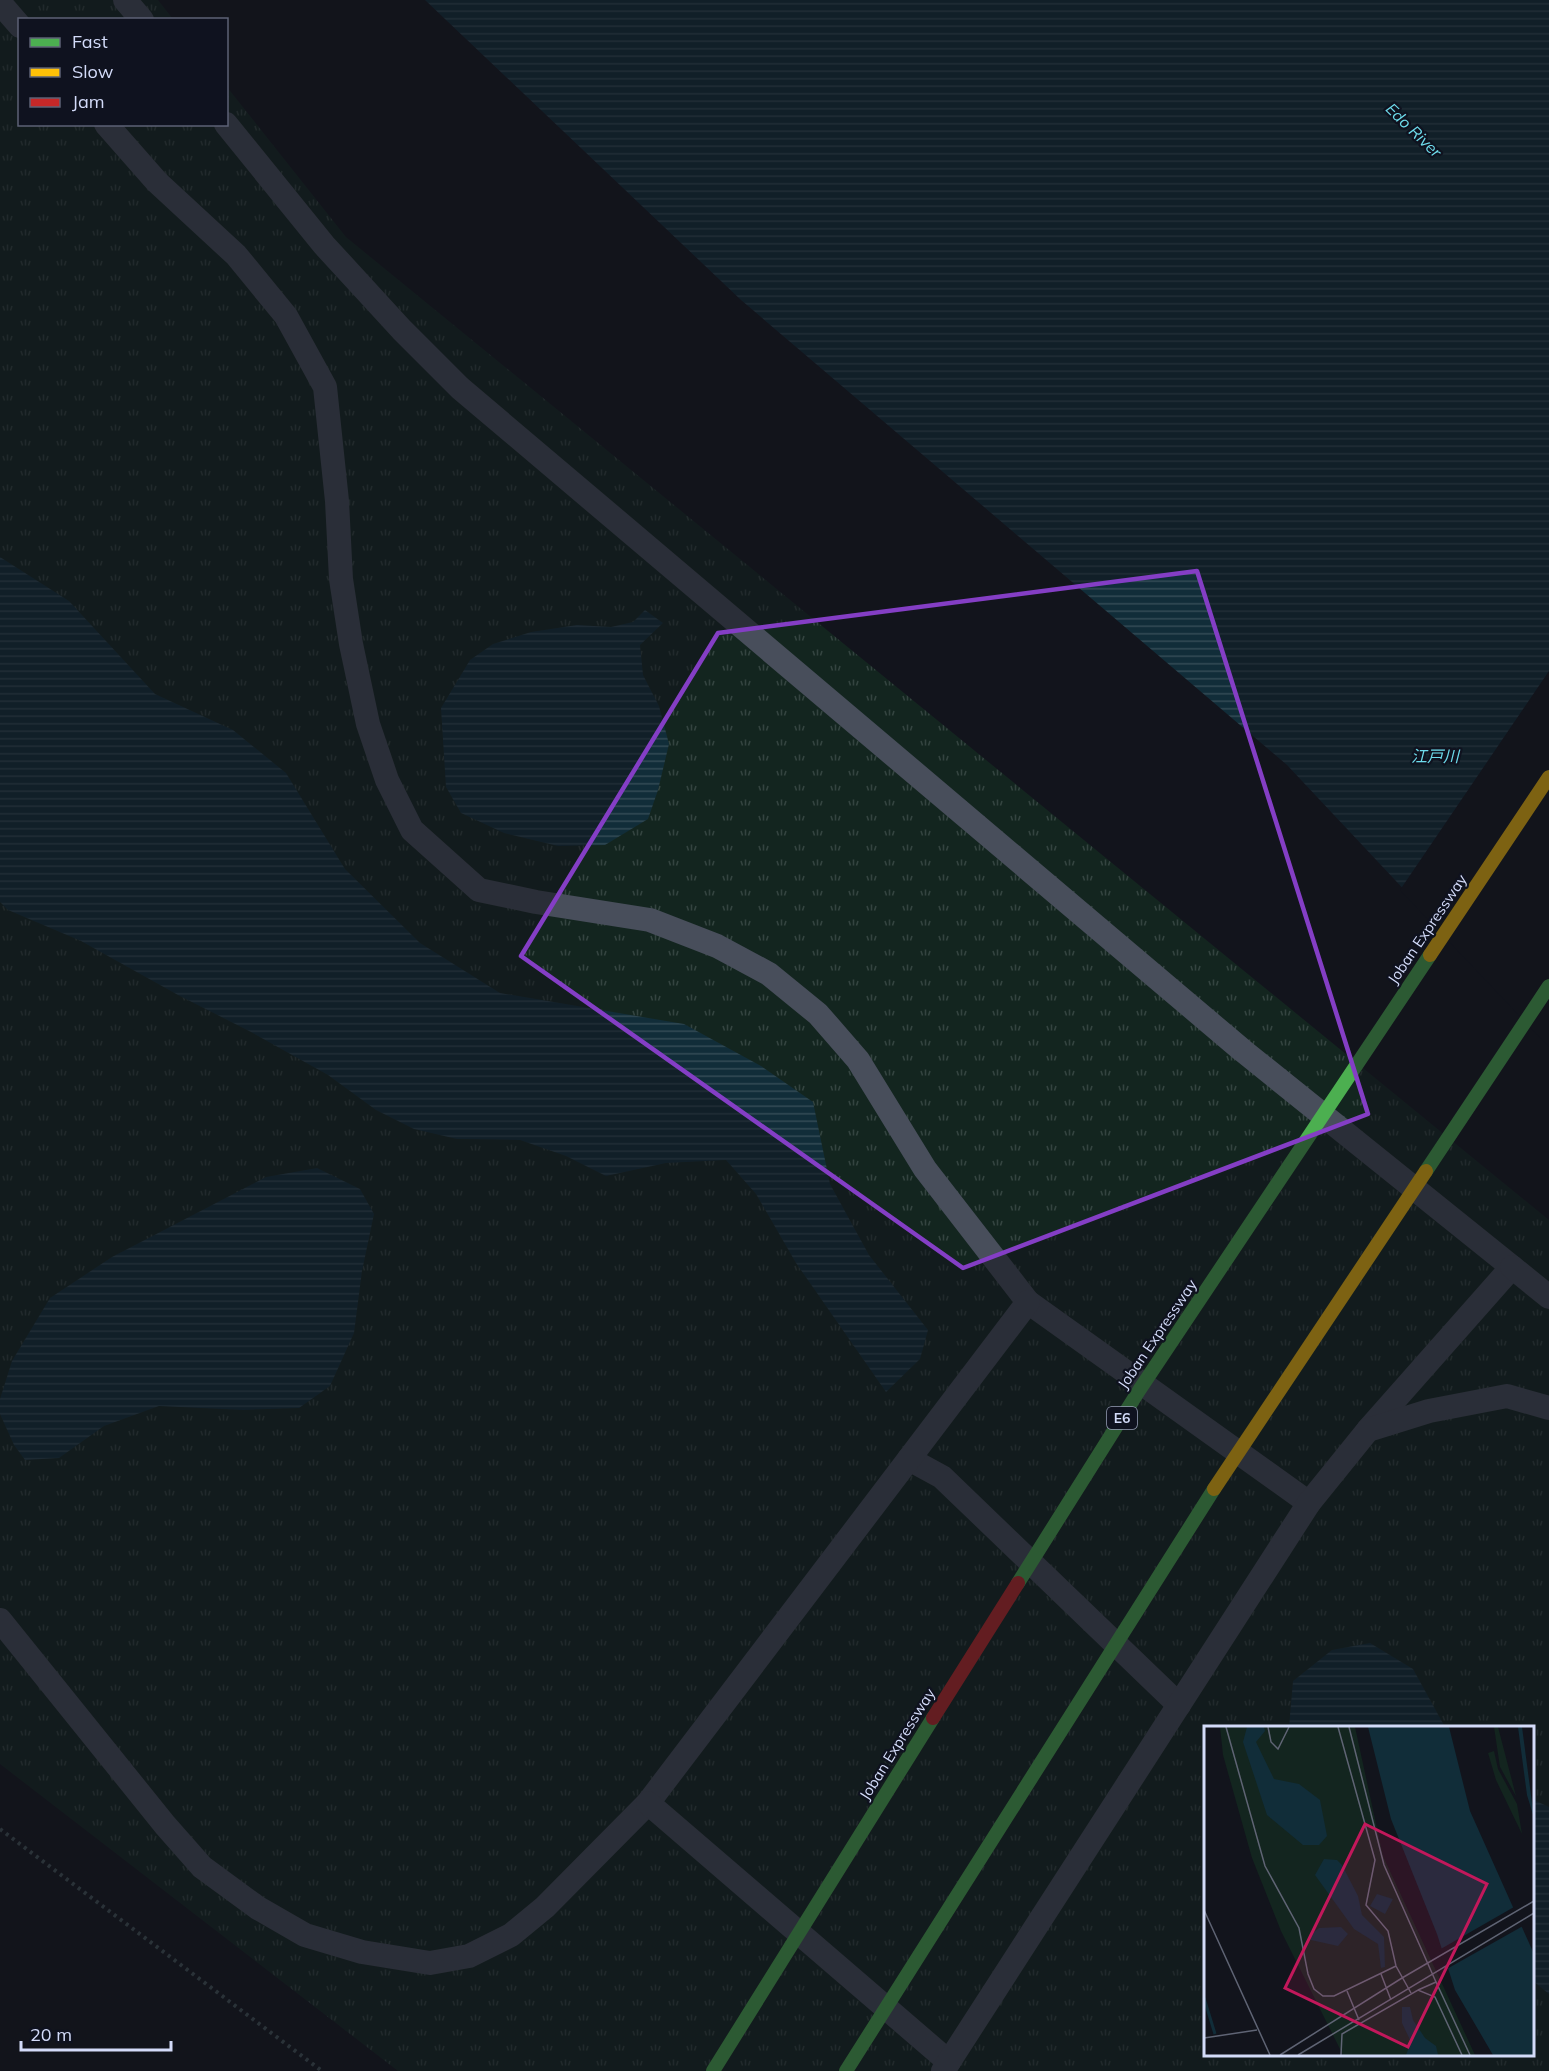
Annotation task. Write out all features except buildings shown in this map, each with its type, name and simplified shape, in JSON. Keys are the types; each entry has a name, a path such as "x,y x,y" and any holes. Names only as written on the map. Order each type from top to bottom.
{"highway":[{"name":"Joban Expressway","path":"713,2071 1140,1389 1549,777"},
{"path":"846,2071 1221,1478 1549,986"}],"lane":[{"path":"125,0 140,18"},
{"path":"0,3 18,24"},
{"path":"108,126 157,182 236,255 285,316 325,387 337,501 341,579 351,644 368,724 387,780 412,830 479,890 536,902 650,920 717,946 769,974 818,1014 858,1060 925,1169 1029,1302 1309,1503"},
{"path":"228,126 324,245 402,330 460,388 1242,1050 1549,1297"},
{"path":"648,1803 946,2066 1309,1503 1368,1431 1512,1267"},
{"path":"0,1620 165,1825 202,1867 258,1908 305,1935 363,1952 430,1963 469,1956 511,1935 545,1907 648,1803 1029,1302"},
{"path":"1368,1431 1429,1411 1507,1396 1549,1408"},
{"path":"909,1459 942,1477 1179,1705"}],"path":[{"path":"0,1829 321,2071"}],"highlighted area":[{"path":"1197,571 1368,1114 963,1268 521,956 718,633"}],"green space":[{"path":"0,0 158,0 172,18 18,18 18,126 228,126 228,88 346,237 1549,1220 1549,2071 398,2071 0,1764"}],"water":[{"path":"425,0 1549,0 1549,1044 1287,765 741,300"},
{"path":"0,557 69,601 155,694 233,730 286,773 345,869 420,943 500,993 684,1024 761,1066 813,1102 830,1184 869,1255 928,1330 920,1359 886,1392 796,1263 756,1194 726,1160 666,1163 606,1176 566,1156 520,1140 457,1139 414,1129 376,1110 328,1075 251,1032 178,995 81,941 8,910 0,902"},
{"path":"645,610 663,623 640,645 643,675 659,706 669,744 658,790 648,819 605,845 558,846 504,833 461,813 446,787 441,708 470,660 493,644 531,632 577,625 611,627 633,622"},
{"path":"317,1168 360,1189 374,1214 362,1271 354,1333 330,1386 299,1408 243,1410 159,1406 104,1426 59,1458 25,1460 14,1445 0,1414 0,1399 12,1361 50,1298 112,1257 266,1177"},
{"path":"1370,1643 1413,1669 1444,1726 1289,1726 1293,1681 1332,1650"},
{"path":"1534,1800 1549,1807 1549,1994 1534,1982"}],"pier":[{"path":"1549,671 1549,1047 1400,890"}],"traffic: fast":[{"path":"1018,1583 1140,1389 1430,955"},
{"path":"1426,1171 1549,986"},
{"path":"846,2071 1214,1489"},
{"path":"713,2071 933,1718"}],"traffic: slow":[{"path":"1430,955 1549,777"},
{"path":"1214,1489 1426,1171"}],"traffic: jam":[{"path":"933,1718 1018,1583"}],"water label":[{"name":"Edo River","path":"1414,130"},
{"name":"江戸川","path":"1435,756"}]}
